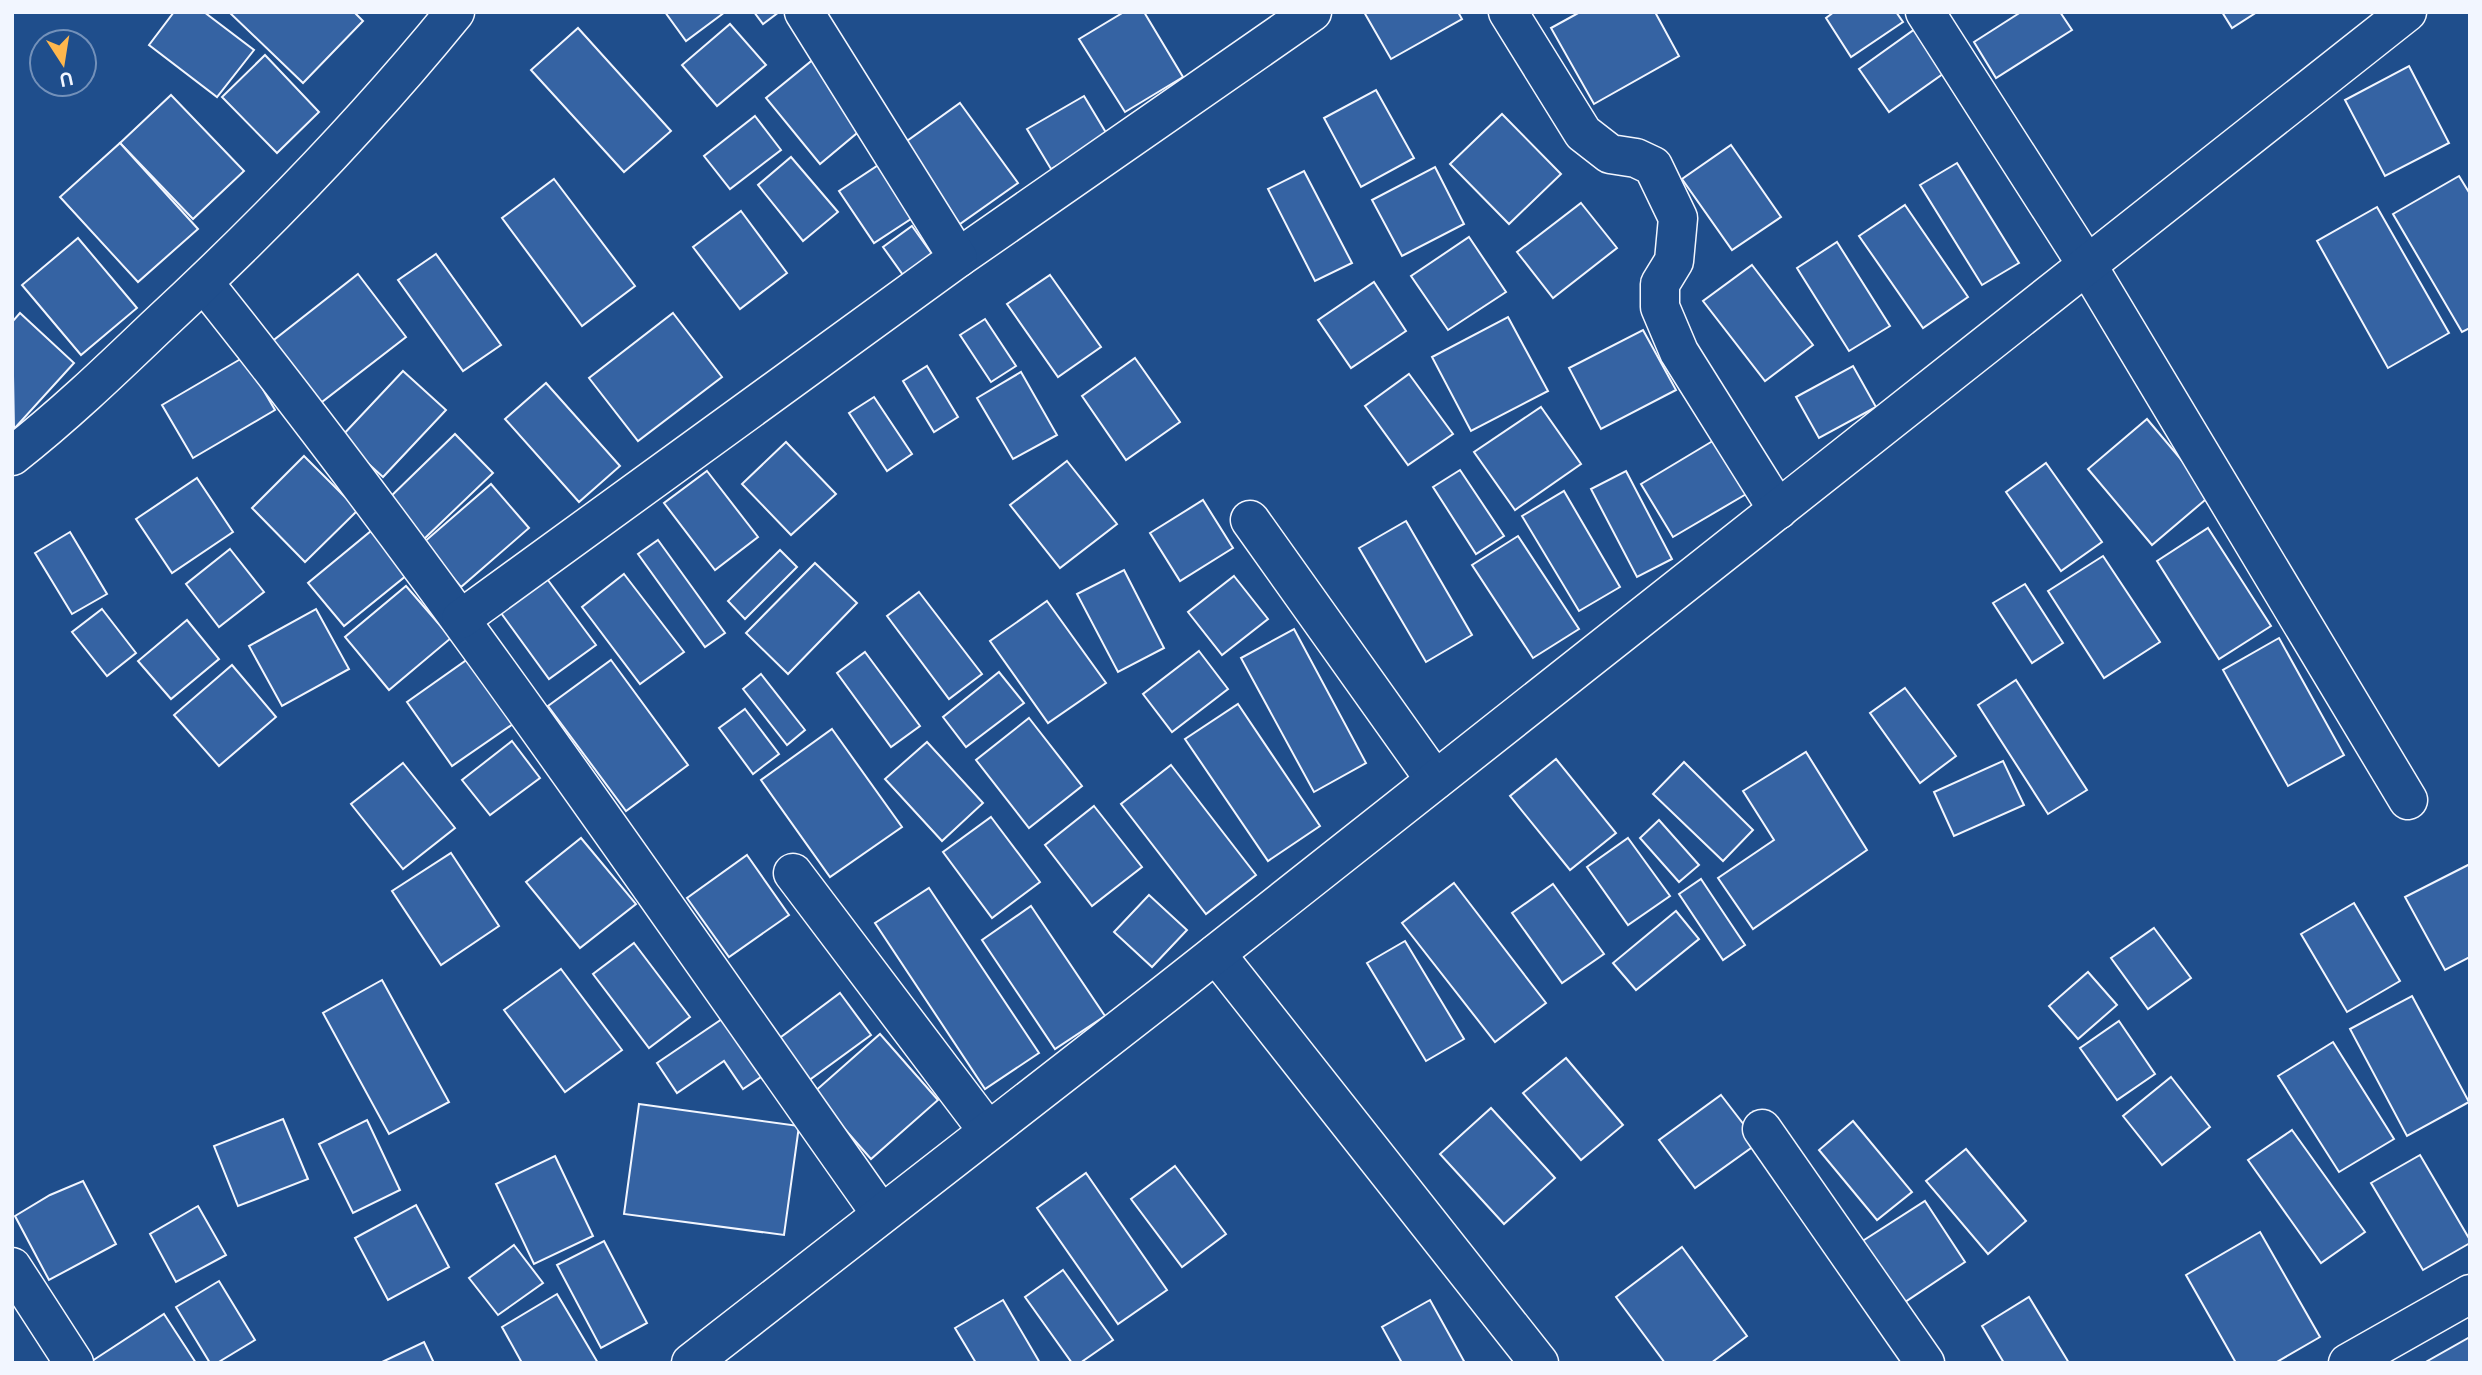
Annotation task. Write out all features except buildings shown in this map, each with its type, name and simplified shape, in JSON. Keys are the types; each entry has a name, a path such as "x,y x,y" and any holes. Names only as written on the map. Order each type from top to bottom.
{"street":[{"path":"12,456 52,425 249,242 391,89 455,12"},
{"path":"804,12 958,258"},
{"path":"461,619 958,258 1312,12"},
{"path":"1508,12 1583,133 1610,154 1645,161 1653,166 1675,208 1679,228 1674,261 1660,284 1660,307 1679,352 1778,510"},
{"path":"1925,12 2087,265 2408,800"},
{"path":"691,1363 1216,954 2407,12"},
{"path":"204,283 333,447 461,619 881,1214"},
{"path":"1250,520 1436,780"},
{"path":"793,873 988,1131"},
{"path":"1216,954 1539,1363"},
{"path":"1762,1129 1925,1363"},
{"path":"12,1267 74,1363"},
{"path":"2348,1363 2470,1294"}]}
